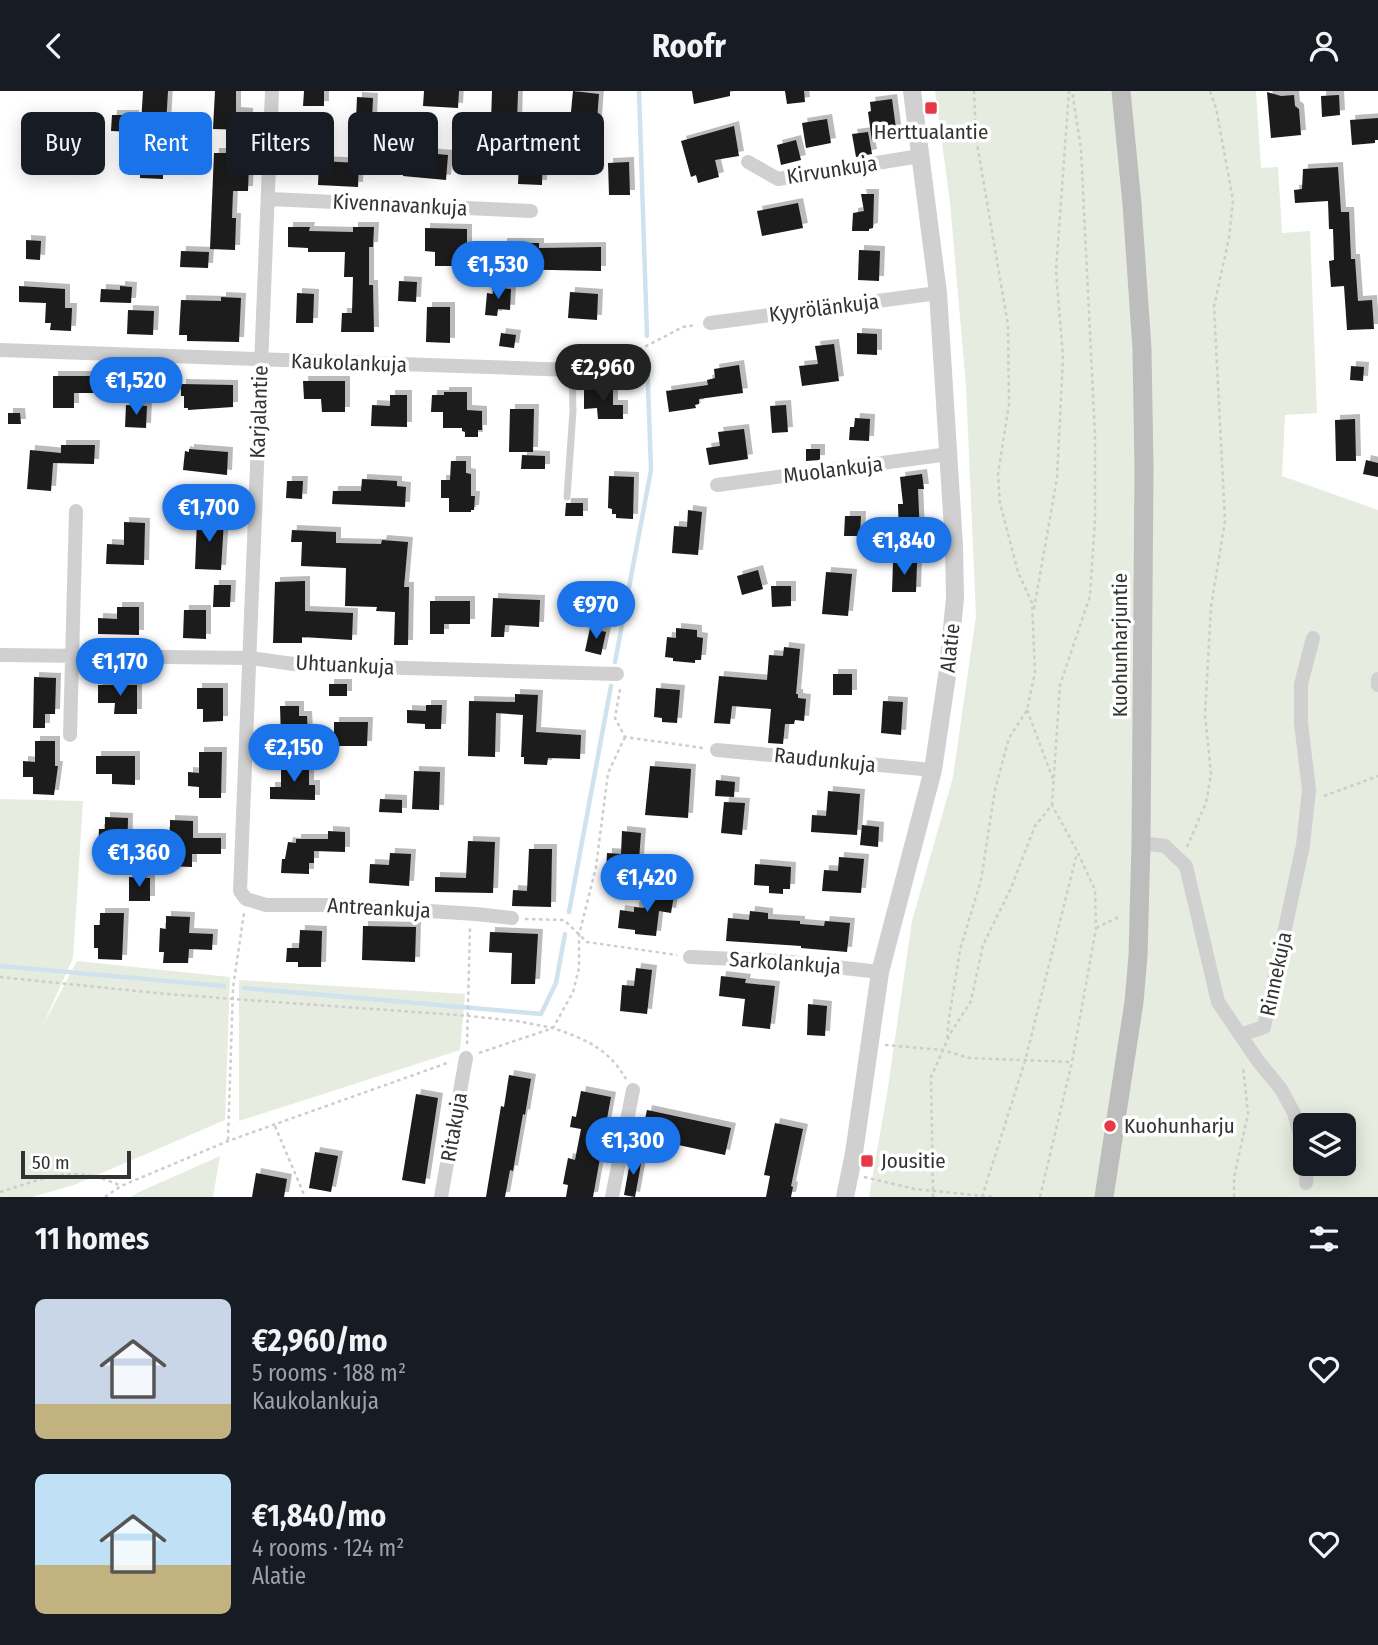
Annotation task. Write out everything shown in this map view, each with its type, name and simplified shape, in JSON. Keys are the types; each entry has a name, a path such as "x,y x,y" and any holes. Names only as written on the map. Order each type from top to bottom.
{"main road":[{"name":"Kuohunharjuntie","path":"1104,1197 1132,1024 1138,956 1141,843 1144,483 1142,349 1121,91"}],"street":[{"name":"Karjalantie","path":"246,899 240,891 272,91"},
{"name":"Alatie","path":"845,1197 880,972 933,770 955,598 938,293 912,91"},
{"name":"Kirvunkuja","path":"748,162 778,179 920,156"},
{"name":"Kivennavankuja","path":"269,199 531,211"},
{"name":"Kyyrölänkuja","path":"710,323 938,293"},
{"name":"Kaukolankuja","path":"0,350 572,370"},
{"name":"Muolankuja","path":"717,485 949,454"},
{"path":"70,735 76,511"},
{"path":"1308,796 1301,723 1301,684 1313,638"},
{"name":"Uhtuankuja","path":"0,655 250,658 301,665 617,674"},
{"name":"Raudunkuja","path":"717,750 933,770"},
{"name":"Rinnekuja","path":"1186,866 1218,1002 1240,1035 1264,1027 1303,845 1308,796"},
{"path":"1141,843 1165,846 1186,866"},
{"name":"Antreankuja","path":"246,899 265,905 335,905 512,918"},
{"name":"Sarkolankuja","path":"690,957 781,961 880,972"},
{"path":"1240,1035 1281,1089 1294,1113"},
{"name":"Ritakuja","path":"441,1197 466,1058"},
{"path":"612,1197 633,1090"},
{"path":"1306,1176 1306,1183"}],"lane":[{"path":"567,497 572,370"}],"path":[{"path":"947,1041 948,1018 960,950 981,880 995,790 1009,739 1027,710 1034,672 1032,603 1018,572 1000,503 998,474 1009,404 1008,325 991,213 976,138 974,91"},
{"path":"1033,616 1057,478 1063,357 1056,271 1070,91"},
{"path":"933,1197 931,1077 947,1041 971,1001 983,945 1011,888 1035,826 1052,805 1060,685 1090,596 1095,520 1095,436 1081,149 1070,91"},
{"path":"1186,866 1186,849 1206,803 1211,774 1205,715 1210,607 1225,521 1214,306 1229,238 1233,200 1216,108 1210,91"},
{"path":"572,370 627,356 683,327 710,323"},
{"path":"617,674 620,687 615,718 625,737"},
{"path":"1027,710 1055,781"},
{"path":"625,737 717,750"},
{"path":"105,1197 121,1186 228,1141 553,1028 573,992 579,968 579,935 596,867 608,773 625,737"},
{"path":"1308,796 1378,776"},
{"path":"1040,1197 1072,1062 1096,928 1095,890 1052,805"},
{"path":"982,1196 1025,1061 1077,851"},
{"path":"228,1141 233,999 246,899"},
{"path":"1096,928 1140,908"},
{"path":"466,1058 470,927 476,914"},
{"path":"512,918 564,920 587,942 690,957"},
{"path":"0,977 233,999 469,1015 517,1021 553,1028 581,1038 615,1060 633,1090"},
{"path":"1234,1197 1234,1177 1248,1114 1240,1035"},
{"path":"868,1044 943,1050 969,1058 1072,1062"},
{"path":"275,1126 305,1197"},
{"path":"0,1192 63,1173 85,1174 121,1186"},
{"path":"850,1174 890,1184 993,1197"}],"shaded area":[{"path":"935,91 1256,91 1261,168 1278,167 1282,233 1310,231 1317,413 1285,415 1282,476 1378,510 1378,1197 869,1197 912,921 953,777 976,616 966,386 950,202"},
{"path":"0,799 83,801 73,958 42,1027 77,961 230,977 225,1120 74,1185 32,1197 0,1197"},
{"path":"239,980 465,994 460,1050 239,1121"},
{"path":"220,1156 213,1197 131,1197 137,1193"}],"building":[{"path":"143,91 168,91 167,112 142,112"},
{"path":"215,91 236,91 236,112 226,112 226,129 213,129"},
{"path":"304,91 324,91 324,106 303,106"},
{"path":"424,91 459,91 458,108 423,106"},
{"path":"492,91 518,91 517,112 491,112"},
{"path":"573,91 599,94 598,112 571,112"},
{"path":"692,91 730,91 730,96 694,104"},
{"path":"785,91 804,91 805,102 787,104"},
{"path":"1267,92 1281,96 1294,95 1295,106 1299,109 1301,135 1271,138"},
{"path":"1339,95 1340,115 1322,117 1321,96"},
{"path":"357,97 373,98 372,112 356,112"},
{"path":"892,99 897,136 872,141 868,112 871,111 870,102"},
{"path":"112,115 119,115 119,131 111,131"},
{"path":"1378,118 1378,140 1375,140 1375,143 1352,145 1350,120"},
{"path":"827,119 831,143 806,148 802,123"},
{"path":"734,126 739,156 715,160 719,177 698,183 696,175 691,177 681,141"},
{"path":"868,132 872,154 856,157 852,134"},
{"path":"796,140 801,160 781,165 777,145"},
{"path":"214,153 226,153 226,175 249,175 248,191 233,191 235,250 210,249"},
{"path":"438,154 448,155 446,180 403,176 438,175"},
{"path":"334,162 348,162 348,175 358,175 358,187 318,185 318,175 334,175"},
{"path":"629,162 630,195 609,195 608,163"},
{"path":"1338,167 1341,212 1349,212 1351,259 1355,259 1358,301 1372,300 1374,329 1347,330 1344,286 1331,287 1329,261 1334,260 1333,229 1329,229 1328,201 1295,203 1294,190 1302,189 1303,169"},
{"path":"140,175 163,175 163,179 140,178"},
{"path":"518,175 542,175 542,185 518,184"},
{"path":"861,194 874,194 873,228 869,231 852,231 853,213 864,211"},
{"path":"798,203 803,228 762,236 757,211"},
{"path":"288,227 310,227 309,231 353,232 353,227 374,227 373,247 369,247 369,285 373,285 374,332 341,332 342,313 352,313 353,277 344,277 345,252 308,252 308,248 288,247"},
{"path":"425,228 467,229 467,253 455,252 455,266 435,266 435,252 425,251"},
{"path":"26,240 41,241 40,260 26,259"},
{"path":"502,243 539,243 539,248 601,247 601,271 502,269"},
{"path":"859,250 880,251 879,281 858,280"},
{"path":"181,251 209,252 208,268 180,267"},
{"path":"399,281 417,282 416,302 398,301"},
{"path":"19,286 65,289 65,308 72,308 71,331 50,330 51,323 45,323 46,303 19,302"},
{"path":"120,286 132,287 131,303 100,302 101,289 120,290"},
{"path":"493,287 511,289 510,310 498,309 497,316 485,315 487,293 493,294"},
{"path":"570,292 598,294 597,320 568,318"},
{"path":"297,293 314,294 313,323 296,323"},
{"path":"221,297 241,298 239,342 187,341 187,335 179,335 181,300 221,301"},
{"path":"427,307 450,307 450,343 426,342"},
{"path":"128,310 154,311 153,335 127,334"},
{"path":"501,333 516,335 514,348 499,346"},
{"path":"857,333 877,334 877,355 857,354"},
{"path":"834,344 839,381 802,386 799,366 818,364 815,346"},
{"path":"739,365 743,393 699,399 696,408 669,412 666,391 708,385 707,380 715,378 714,369"},
{"path":"1351,366 1364,367 1363,381 1350,380"},
{"path":"93,372 115,372 115,393 74,393 74,408 53,408 53,376 93,376"},
{"path":"303,381 345,381 345,412 322,412 321,399 304,399"},
{"path":"181,384 233,385 233,407 188,410 184,408"},
{"path":"613,389 613,405 623,405 623,419 598,419 597,408 584,409 584,390"},
{"path":"444,392 467,392 467,410 482,411 482,430 478,430 478,437 465,437 462,428 443,428 443,412 431,412 432,395 444,395"},
{"path":"390,395 407,395 407,427 371,426 372,405 390,406"},
{"path":"126,405 147,406 146,428 125,427"},
{"path":"786,405 788,432 772,433 770,406"},
{"path":"510,409 534,409 533,452 509,452"},
{"path":"8,413 20,413 21,424 8,424"},
{"path":"855,418 870,419 869,441 849,440 850,427 854,427"},
{"path":"1355,419 1356,461 1336,461 1335,420"},
{"path":"744,429 748,459 709,465 706,448 720,446 718,432"},
{"path":"61,445 95,445 94,464 53,463 51,491 27,489 30,450 61,453"},
{"path":"189,449 228,452 227,475 183,470 185,451 189,452"},
{"path":"806,449 820,449 820,460 806,461"},
{"path":"522,455 545,456 545,469 521,469"},
{"path":"1366,460 1378,463 1378,477 1363,474"},
{"path":"451,461 466,461 466,473 471,474 471,496 475,496 474,510 471,512 449,512 449,498 441,498 441,480 450,480"},
{"path":"922,474 924,489 918,489 920,535 899,536 898,504 903,504 900,477"},
{"path":"609,476 634,477 633,519 616,518 612,509 608,508"},
{"path":"362,479 397,481 397,486 406,487 405,507 332,504 333,491 361,491"},
{"path":"287,481 303,481 302,499 286,498"},
{"path":"566,503 583,503 583,516 565,516"},
{"path":"688,510 702,512 698,555 672,553 674,526 687,527"},
{"path":"845,516 861,516 860,536 844,536"},
{"path":"197,519 224,520 221,570 195,569"},
{"path":"124,522 145,523 144,565 106,564 107,544 124,545"},
{"path":"292,530 336,532 336,543 381,544 382,540 408,542 404,587 409,587 408,645 394,645 395,612 376,611 377,607 345,606 346,568 301,566 302,542 291,542"},
{"path":"893,562 917,563 916,592 892,592"},
{"path":"758,570 763,589 742,595 737,576"},
{"path":"826,572 852,574 848,616 822,614"},
{"path":"305,581 305,611 353,613 352,640 302,637 302,643 273,643 275,582"},
{"path":"214,585 231,585 230,607 213,607"},
{"path":"771,586 791,586 791,606 772,607"},
{"path":"575,588 588,588 587,594 599,594 598,619 563,615 563,594 575,594"},
{"path":"493,598 540,600 539,627 505,625 504,637 491,637"},
{"path":"430,601 470,601 470,624 444,624 444,634 430,634"},
{"path":"117,607 139,607 139,635 98,634 98,618 117,619"},
{"path":"184,610 206,610 206,639 183,638"},
{"path":"590,628 606,632 601,655 585,651"},
{"path":"676,628 697,630 697,637 703,638 701,660 695,660 695,663 673,661 673,658 665,657 667,637 676,638"},
{"path":"784,647 800,649 796,694 798,698 806,699 804,721 795,720 794,724 785,724 783,744 768,743 771,709 732,706 730,724 714,723 719,676 767,680 769,655 783,656"},
{"path":"833,674 852,674 852,695 833,695"},
{"path":"34,677 56,678 55,714 45,714 45,728 33,728"},
{"path":"329,684 347,684 347,696 329,696"},
{"path":"98,685 137,685 137,714 114,714 115,703 98,703"},
{"path":"197,688 223,688 223,721 203,722 203,709 197,709"},
{"path":"656,688 680,690 677,723 662,722 662,718 654,717"},
{"path":"515,694 538,695 536,732 581,735 580,759 548,758 547,765 524,764 524,757 521,757 523,715 496,713 495,757 468,756 469,701 515,702"},
{"path":"883,701 903,702 901,735 881,733"},
{"path":"426,705 442,705 441,729 425,729 425,724 407,723 407,710 426,711"},
{"path":"280,706 299,706 299,716 307,716 308,735 281,738"},
{"path":"334,722 368,722 367,746 334,746"},
{"path":"35,741 55,741 55,766 58,766 54,795 33,794 33,777 23,777 23,761 35,762"},
{"path":"199,752 222,752 221,798 199,798 199,787 188,786 188,772 199,773"},
{"path":"96,756 135,756 135,785 112,784 112,774 96,774"},
{"path":"281,765 309,765 309,785 315,785 315,800 270,799 270,787 281,787"},
{"path":"650,766 691,769 688,818 645,815"},
{"path":"414,771 440,772 439,810 412,809"},
{"path":"716,780 735,782 734,797 715,796"},
{"path":"828,791 860,794 857,835 811,832 812,815 826,816"},
{"path":"380,799 402,800 402,813 379,812"},
{"path":"724,802 745,803 742,835 721,833"},
{"path":"105,817 128,818 127,864 102,863 103,853 98,852 99,829 105,829"},
{"path":"170,820 193,821 193,838 221,838 221,854 192,854 192,867 167,866 168,856 163,856 164,832 170,832"},
{"path":"862,825 879,827 878,847 860,845"},
{"path":"328,831 345,832 345,852 314,851 314,863 309,863 309,874 281,873 282,859 285,859 288,842 296,843 296,839 328,839"},
{"path":"622,831 641,833 638,873 606,871 607,853 621,854"},
{"path":"468,841 495,842 493,893 435,892 435,877 466,878"},
{"path":"529,849 552,849 551,907 512,906 513,890 527,891"},
{"path":"390,853 411,854 409,886 369,883 370,864 389,865"},
{"path":"839,857 864,859 861,893 822,891 824,870 838,871"},
{"path":"755,864 791,867 790,889 783,889 783,894 769,893 769,886 754,885"},
{"path":"129,877 150,878 150,901 129,901"},
{"path":"646,891 674,895 671,913 659,911 656,936 635,934 635,930 618,928 620,910 634,912 634,907 644,908"},
{"path":"750,911 768,913 768,919 800,921 800,924 824,926 825,921 850,923 847,952 726,941 728,918 749,920"},
{"path":"100,913 124,913 122,960 98,959 98,948 94,948 94,925 100,925"},
{"path":"166,916 190,917 189,933 213,934 212,950 189,949 188,963 163,963 164,952 159,952 160,928 166,929"},
{"path":"363,926 416,927 415,962 362,960"},
{"path":"300,930 322,931 321,967 298,967 298,962 286,962 287,948 299,948"},
{"path":"490,932 538,934 535,984 511,984 512,953 489,952"},
{"path":"636,968 652,970 647,1014 620,1011 622,985 634,986"},
{"path":"721,976 746,979 745,983 775,986 770,1029 742,1026 745,999 719,996"},
{"path":"808,1004 827,1006 825,1036 807,1035"},
{"path":"509,1075 531,1079 525,1115 523,1114 513,1171 510,1170 505,1197 486,1197 501,1106 504,1107"},
{"path":"581,1091 611,1097 606,1124 601,1124 597,1146 602,1147 593,1197 566,1197 568,1185 563,1184 568,1158 575,1160 581,1129 570,1127 572,1116 576,1117"},
{"path":"416,1094 438,1098 425,1184 402,1180"},
{"path":"647,1110 731,1128 725,1155 641,1137"},
{"path":"775,1123 803,1129 791,1197 766,1197 770,1176 764,1175"},
{"path":"315,1152 338,1156 331,1192 309,1188"},
{"path":"631,1156 642,1158 635,1197 624,1195"},
{"path":"256,1173 287,1179 284,1197 252,1197"}],"waterway":[{"path":"639,91 647,336"},
{"path":"615,662 651,470 647,357"},
{"path":"569,912 611,686"},
{"path":"244,988 541,1014 556,983 565,934"},
{"path":"0,966 224,986"}],"place":[{"name":"Herttualantie","path":"931,108"},
{"name":"Kuohunharju","path":"1110,1126"},
{"name":"Jousitie","path":"867,1161"}]}
